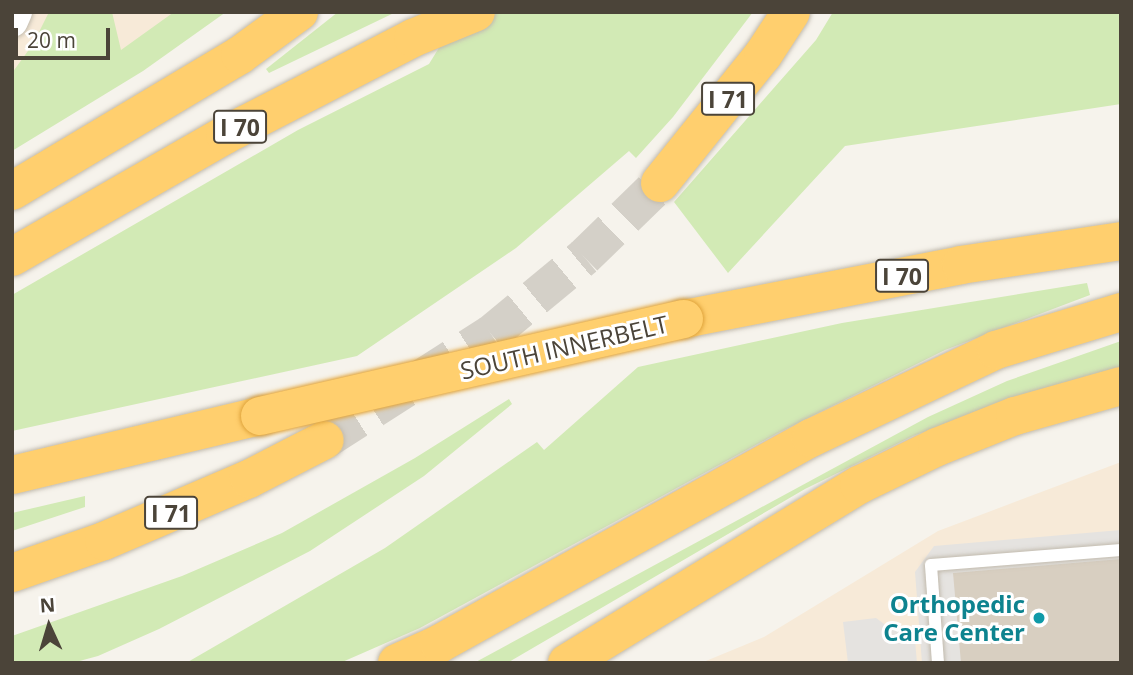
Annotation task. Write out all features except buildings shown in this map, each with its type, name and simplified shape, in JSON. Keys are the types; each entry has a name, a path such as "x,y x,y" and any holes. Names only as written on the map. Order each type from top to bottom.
{"highway":[{"path":"12,191 240,55 299,12"},
{"name":"I 70","path":"12,257 237,128 413,38 476,12"},
{"name":"I 71","path":"660,183 763,55 791,12"},
{"name":"SOUTH INNERBELT","path":"12,475 684,319 961,265 1121,241"},
{"path":"397,663 439,644 811,438 996,351 1121,312"},
{"path":"567,663 859,485 937,447 1015,416 1121,386"},
{"name":"I 71","path":"12,573 104,541 249,479 325,440"}],"street":[{"path":"12,21 16,12"}],"lane":[{"path":"938,663 931,565 1121,550"}],"shaded area":[{"path":"12,12 226,12 12,97"},
{"path":"1121,462 1121,663 701,663 764,637 938,531"},
{"name":"Orthopedic Care Center","path":"1121,530 1121,663 922,663 915,572 934,546"},
{"path":"876,618 891,629 914,629 917,663 848,663 843,622"}],"green space":[{"path":"49,12 112,12 121,50 174,12 226,12 143,71 12,151 12,73 33,44"},
{"path":"338,12 396,12 269,73 266,69"},
{"path":"461,12 753,12 673,117 636,158 629,151 516,248 357,356 12,431 12,295 298,130 429,64"},
{"path":"833,12 1121,12 1121,104 845,146 728,273 674,202 816,40"},
{"path":"1087,283 1090,295 945,350 776,434 420,628 340,663 186,663 385,548 537,442 544,450 638,367 842,323"},
{"path":"1121,341 1121,372 998,404 913,436 805,489 507,663 474,663 928,417 1007,381"},
{"path":"509,399 512,404 424,476 310,551 159,629 98,656 72,663 12,663 12,636 182,576 282,533 415,458"},
{"path":"85,496 85,507 12,531 12,513"}],"tunnel":[{"path":"325,440 491,334 584,257 660,183"}],"place":[{"name":"Orthopedic Care Center","path":"1039,618"}]}
